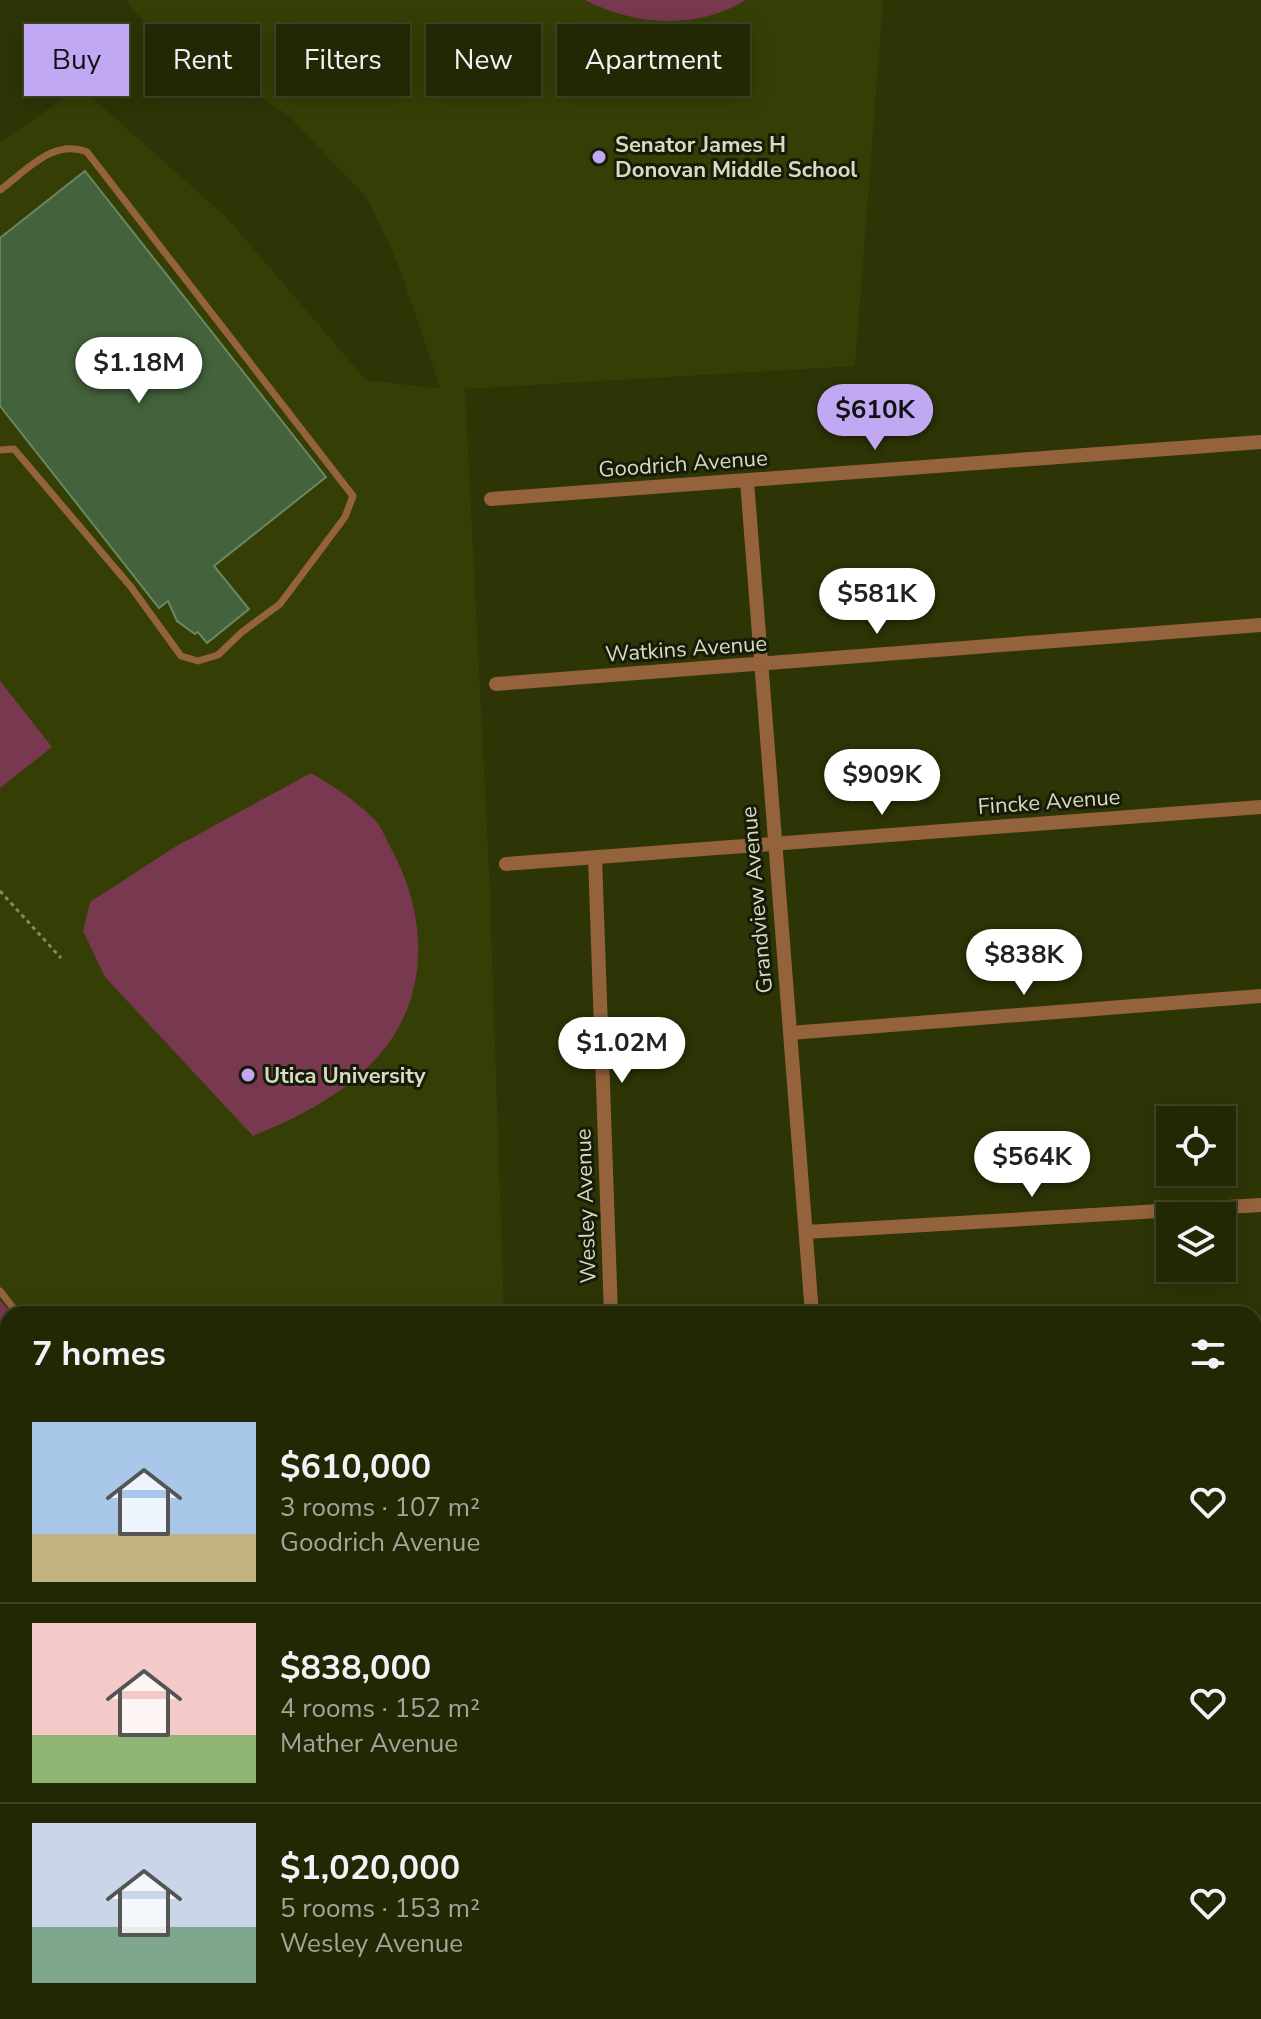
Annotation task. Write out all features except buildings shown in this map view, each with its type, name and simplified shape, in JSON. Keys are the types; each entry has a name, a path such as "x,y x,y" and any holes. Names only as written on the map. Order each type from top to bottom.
{"street":[{"name":"Goodrich Avenue","path":"491,499 1261,442"},
{"name":"Grandview Avenue","path":"747,481 811,1306"},
{"name":"Watkins Avenue","path":"496,684 1261,625"},
{"name":"Fincke Avenue","path":"506,864 1261,807"},
{"name":"Wesley Avenue","path":"595,857 611,1306"},
{"path":"790,1033 1261,996"},
{"path":"806,1232 1261,1205"}],"lane":[{"path":"0,190 51,151 72,145 87,152 353,496 345,517 280,604 242,632 218,655 198,661 181,656 131,587 36,472 14,449 0,450"}],"path":[{"path":"0,891 61,958"}],"shaded area":[{"name":"Utica University","path":"127,0 883,0 855,366 465,389 489,869 504,1306 0,1306 0,143 67,96 90,96 227,218 366,380 441,389 396,259 367,198 288,115 259,96 260,24 149,24 140,18"},
{"path":"585,0 746,0 707,16 666,21 624,15"},
{"path":"0,681 52,747 0,788"},
{"path":"311,773 360,806 383,831 412,901 417,926 416,977 400,1026 372,1063 325,1101 253,1136 105,977 83,931 90,902 175,847"}],"place":[{"name":"Senator James H Donovan Middle School","path":"599,157"},
{"name":"Utica University","path":"248,1075"}]}
